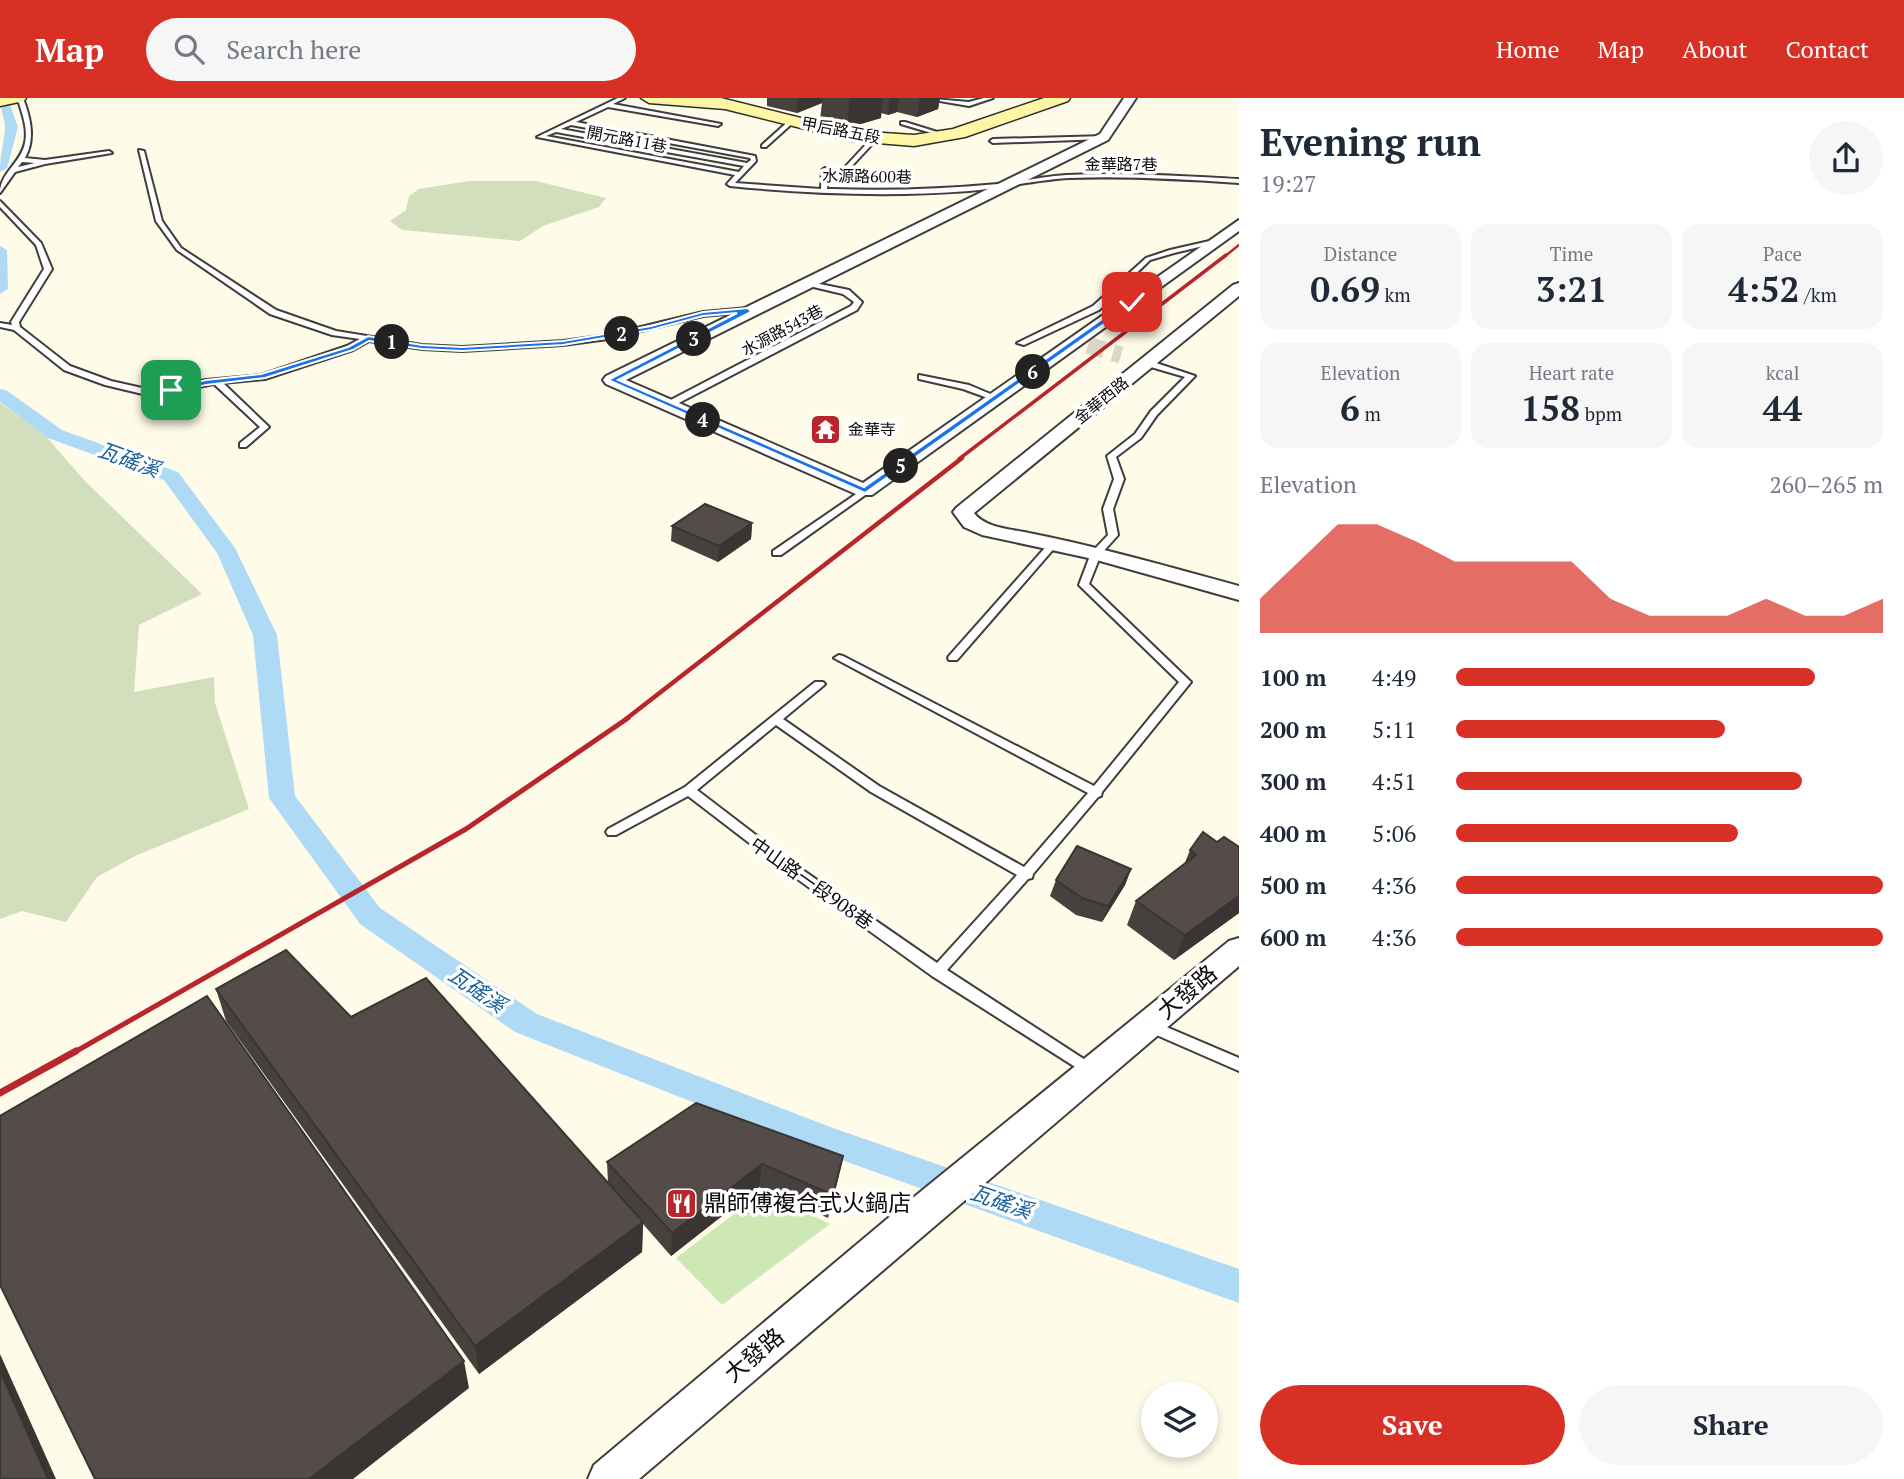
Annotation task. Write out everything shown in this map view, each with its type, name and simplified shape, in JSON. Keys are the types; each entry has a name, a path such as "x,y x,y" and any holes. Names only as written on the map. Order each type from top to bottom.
{"main road":[{"path":"649,98 732,105"},
{"name":"甲后路五段","path":"700,98 844,134 906,140 947,136 1057,98"}],"street":[{"path":"0,101 16,98"},
{"path":"1130,98 1104,137 748,310 612,380 865,491 996,398 1082,344 1239,224"},
{"name":"金華西路","path":"1054,543 989,531 971,523 963,512 1239,288"},
{"path":"1121,355 1147,363"},
{"path":"1054,543 1239,593"},
{"name":"大發路","path":"608,1479 1239,949"}],"lane":[{"path":"0,191 28,151 29,126 22,102 16,98"},
{"name":"開元路11巷","path":"622,98 540,136 740,174"},
{"path":"925,98 969,104 990,98"},
{"path":"607,105 718,124"},
{"path":"764,146 793,120"},
{"name":"開元路11巷","path":"570,123 747,155 754,160 748,165"},
{"path":"903,123 947,136"},
{"path":"555,130 748,165"},
{"path":"993,141 1104,137"},
{"path":"848,167 874,138"},
{"path":"141,151 159,221 179,249 273,312 313,327 422,347 462,349 563,343 640,331 703,314 748,310"},
{"path":"11,172 45,162 108,153"},
{"path":"23,160 45,162"},
{"path":"740,174 748,165"},
{"path":"824,190 825,170"},
{"name":"水源路600巷","path":"740,174 730,184 780,190 902,192 1004,186"},
{"name":"金華路7巷","path":"1004,186 1041,178 1184,177 1239,181"},
{"path":"0,203 39,244 48,269 15,322 16,328"},
{"path":"1021,343 1096,308 1148,259 1214,242"},
{"name":"水源路543巷","path":"668,405 854,308 858,302 846,292 808,283"},
{"path":"0,325 16,328 67,369 108,383 151,393 216,381 262,377 351,348 368,338"},
{"path":"937,972 1027,875 1097,793 1185,682 1084,585 1096,553 1113,535 1108,509 1119,479 1111,456 1138,436 1154,413 1191,376 1147,363"},
{"path":"922,377 965,387 996,398"},
{"path":"216,381 265,427 243,445"},
{"path":"777,553 865,491"},
{"path":"953,658 1054,543"},
{"path":"839,658 1097,793"},
{"path":"612,832 689,790 819,684"},
{"path":"777,720 875,789 1027,875"},
{"name":"中山路一段908巷","path":"689,790 752,841 937,972 1092,1072"},
{"path":"1147,1025 1239,1065"}],"green space":[{"path":"469,181 536,181 606,198 599,207 543,226 520,241 402,230 390,221 406,210 409,196 419,189"},
{"path":"0,403 44,434 84,480 202,594 139,625 134,692 214,677 215,703 249,809 135,856 97,877 66,922 22,911 0,919"},
{"path":"763,1192 830,1224 722,1305 676,1258"}],"building":[{"path":"705,504 752,523 719,546 672,526"},
{"path":"1203,832 1217,842 1224,837 1239,847 1239,896 1185,935 1136,901 1196,855 1190,850"},
{"path":"1077,846 1131,869 1108,906 1082,898 1056,880"},
{"path":"286,950 351,1017 426,978 643,1222 475,1346 216,989"},
{"path":"207,996 464,1361 309,1479 95,1479 0,1285 0,1116"},
{"name":"鼎師傅複合式火鍋店","path":"696,1103 843,1156 833,1195 762,1164 672,1233 607,1162"},
{"path":"0,1371 48,1479 0,1479"}],"waterway":[{"name":"瓦磘溪","path":"0,104 4,105 12,127 0,168"},
{"name":"瓦磘溪","path":"0,250 0,289"},
{"name":"瓦磘溪","path":"0,394 55,434 171,476 227,553 265,635 282,798 370,916 526,1023 826,1140 1239,1286"}],"tunnel":[{"path":"1088,345 1121,355"}],"railway":[{"path":"1224,257 1239,245"},
{"path":"959,459 1226,255"},
{"path":"626,719 962,458"},
{"path":"73,1053 466,829 628,718"},
{"path":"0,1093 76,1051"}],"place":[{"name":"金華寺","path":"825,429"},
{"name":"鼎師傅複合式火鍋店","path":"681,1203"}],"route":[{"path":"171,390 206,382 262,377 351,348 368,338 422,347 462,349 563,343 608,337 703,314 748,310 612,380 865,491 1132,302"}]}
